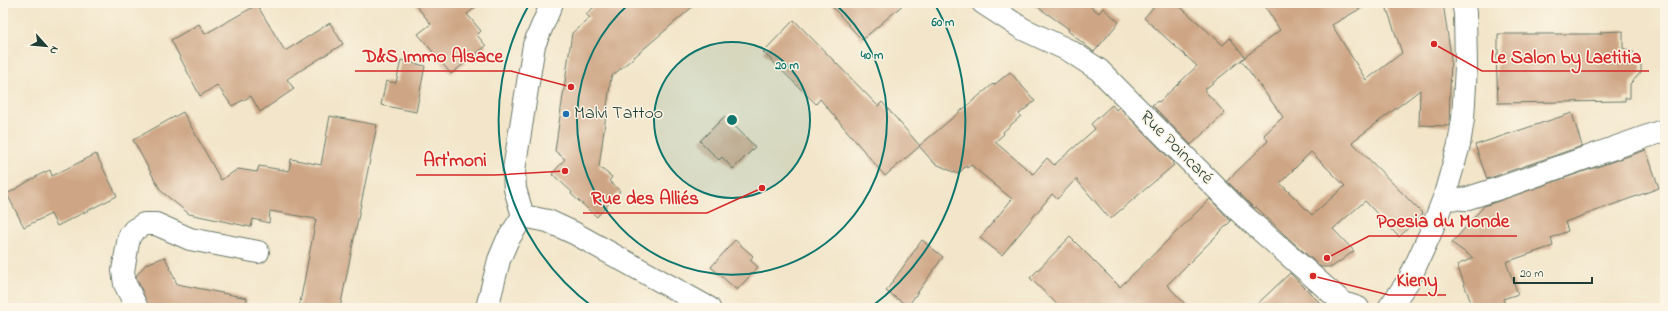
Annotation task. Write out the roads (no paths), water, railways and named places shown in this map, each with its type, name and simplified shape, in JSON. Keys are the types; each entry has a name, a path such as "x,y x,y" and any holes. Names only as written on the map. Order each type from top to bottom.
{"street":[{"path":"524,216 515,189 514,170 533,49 552,3"},
{"name":"Rue Poincaré","path":"983,3 1023,29 1070,51 1099,70 1242,214 1343,303 1358,308"},
{"path":"1389,308 1409,280 1430,234 1444,198 1459,145 1463,119 1466,67 1465,13 1463,3"},
{"path":"1444,198 1465,198 1503,188 1665,130"},
{"path":"487,308 499,260 506,242 524,216"},
{"path":"524,216 548,221 574,233 709,308"},
{"path":"137,308 125,284 123,271 129,237 134,230 144,224 156,224 190,239 258,252"}],"place":[{"name":"Le Salon by Laetitia","path":"1434,44"},
{"name":"D&S Immo Alsace","path":"571,87"},
{"name":"Malvi Tattoo","path":"566,114"},
{"name":"Art'moni","path":"565,171"},
{"name":"Rue des Alliés","path":"762,188"},
{"name":"Poesia du Monde","path":"1327,258"},
{"name":"Kieny","path":"1313,276"}]}
